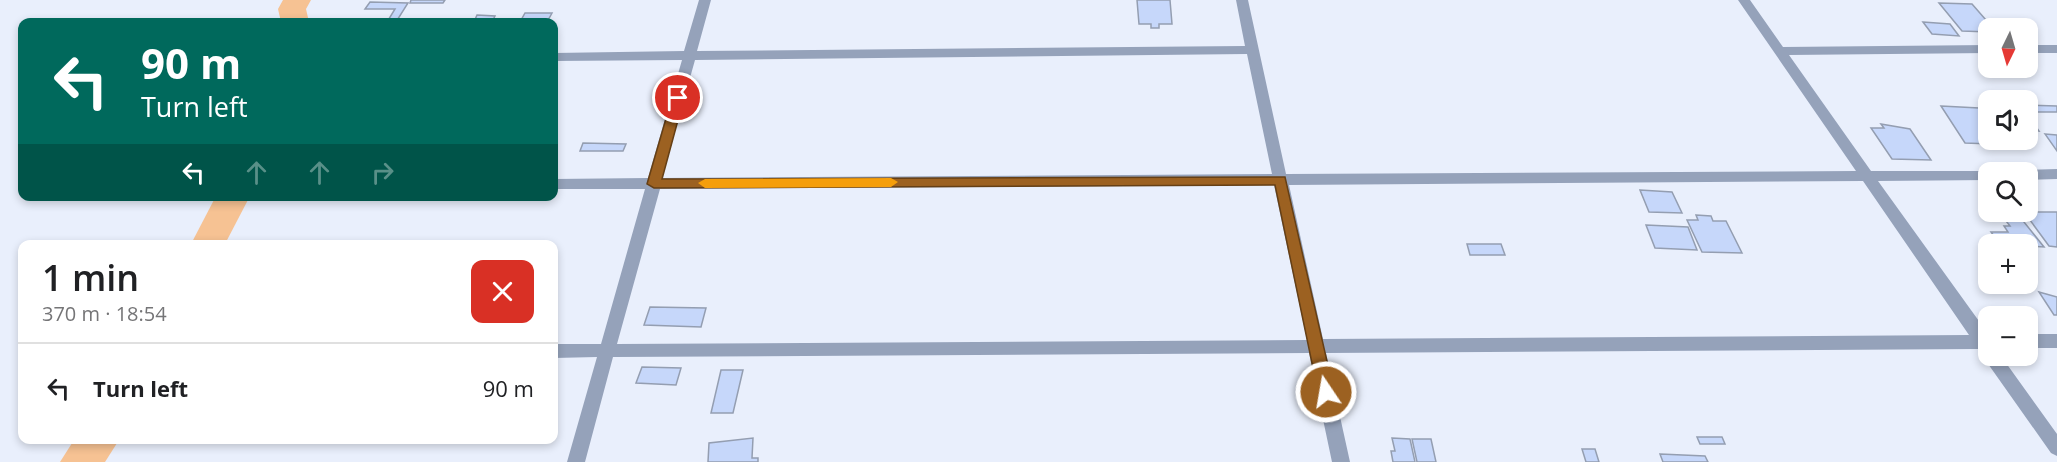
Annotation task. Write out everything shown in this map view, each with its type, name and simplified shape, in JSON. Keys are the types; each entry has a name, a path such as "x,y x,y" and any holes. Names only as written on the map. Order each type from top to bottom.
{"street":[{"path":"576,462 705,0"},
{"path":"1242,0 1341,462"},
{"path":"1744,0 1978,334"},
{"path":"2038,49 2057,49"},
{"path":"558,57 1253,50"},
{"path":"1779,51 1978,50"},
{"path":"2038,175 2057,174"},
{"path":"558,184 1978,175"},
{"path":"2038,341 2057,341"},
{"path":"558,351 1316,346 1978,348"},
{"path":"2000,366 2057,448"}],"building":[{"path":"411,0 445,0 443,3 410,3"},
{"path":"1137,0 1170,0 1172,24 1159,24 1159,28 1151,28 1151,24 1139,24"},
{"path":"370,2 408,3 399,18 389,18 395,9 365,9"},
{"path":"1939,3 1972,4 1984,18 1978,18 1978,32 1962,31"},
{"path":"525,13 552,13 549,18 522,18"},
{"path":"477,15 495,16 494,18 476,18"},
{"path":"1923,22 1950,24 1959,36 1932,34"},
{"path":"2038,105 2057,106 2057,112 2038,112"},
{"path":"1941,106 1978,108 1978,144 1965,143"},
{"path":"1881,124 1910,129 1931,160 1892,159 1871,128 1884,128"},
{"path":"2045,134 2057,135 2057,151"},
{"path":"583,143 626,144 623,151 580,151"},
{"path":"1640,190 1672,192 1682,213 1649,212"},
{"path":"2038,212 2057,212 2057,247 2049,246 2031,222 2038,222"},
{"path":"1696,215 1711,216 1713,221 1726,221 1742,253 1702,252 1687,220 1698,220"},
{"path":"2007,222 2024,222 2034,234 1992,234 1991,232 2008,232 2004,226 2010,226"},
{"path":"1646,225 1688,227 1697,250 1655,248"},
{"path":"1467,244 1501,244 1505,255 1470,255"},
{"path":"2039,292 2057,297 2057,315 2054,315"},
{"path":"650,307 706,308 701,327 644,325"},
{"path":"642,367 681,368 676,385 636,383"},
{"path":"721,370 743,370 733,413 711,413"},
{"path":"1697,437 1722,437 1725,444 1700,444"},
{"path":"753,438 752,458 758,458 758,462 708,462 709,443"},
{"path":"1392,438 1410,439 1415,462 1393,462 1391,451 1395,451"},
{"path":"1412,439 1431,439 1436,462 1417,462"},
{"path":"1582,449 1595,449 1599,462 1586,462"},
{"path":"1660,454 1705,456 1708,462 1663,462"}],"waterway":[{"path":"294,18 292,9 297,0"},
{"path":"210,240 230,201"},
{"path":"80,462 96,444"}],"slow traffic":[{"path":"705,183 891,182"}],"route":[{"path":"678,98 654,184 1281,180 1326,392"}]}
